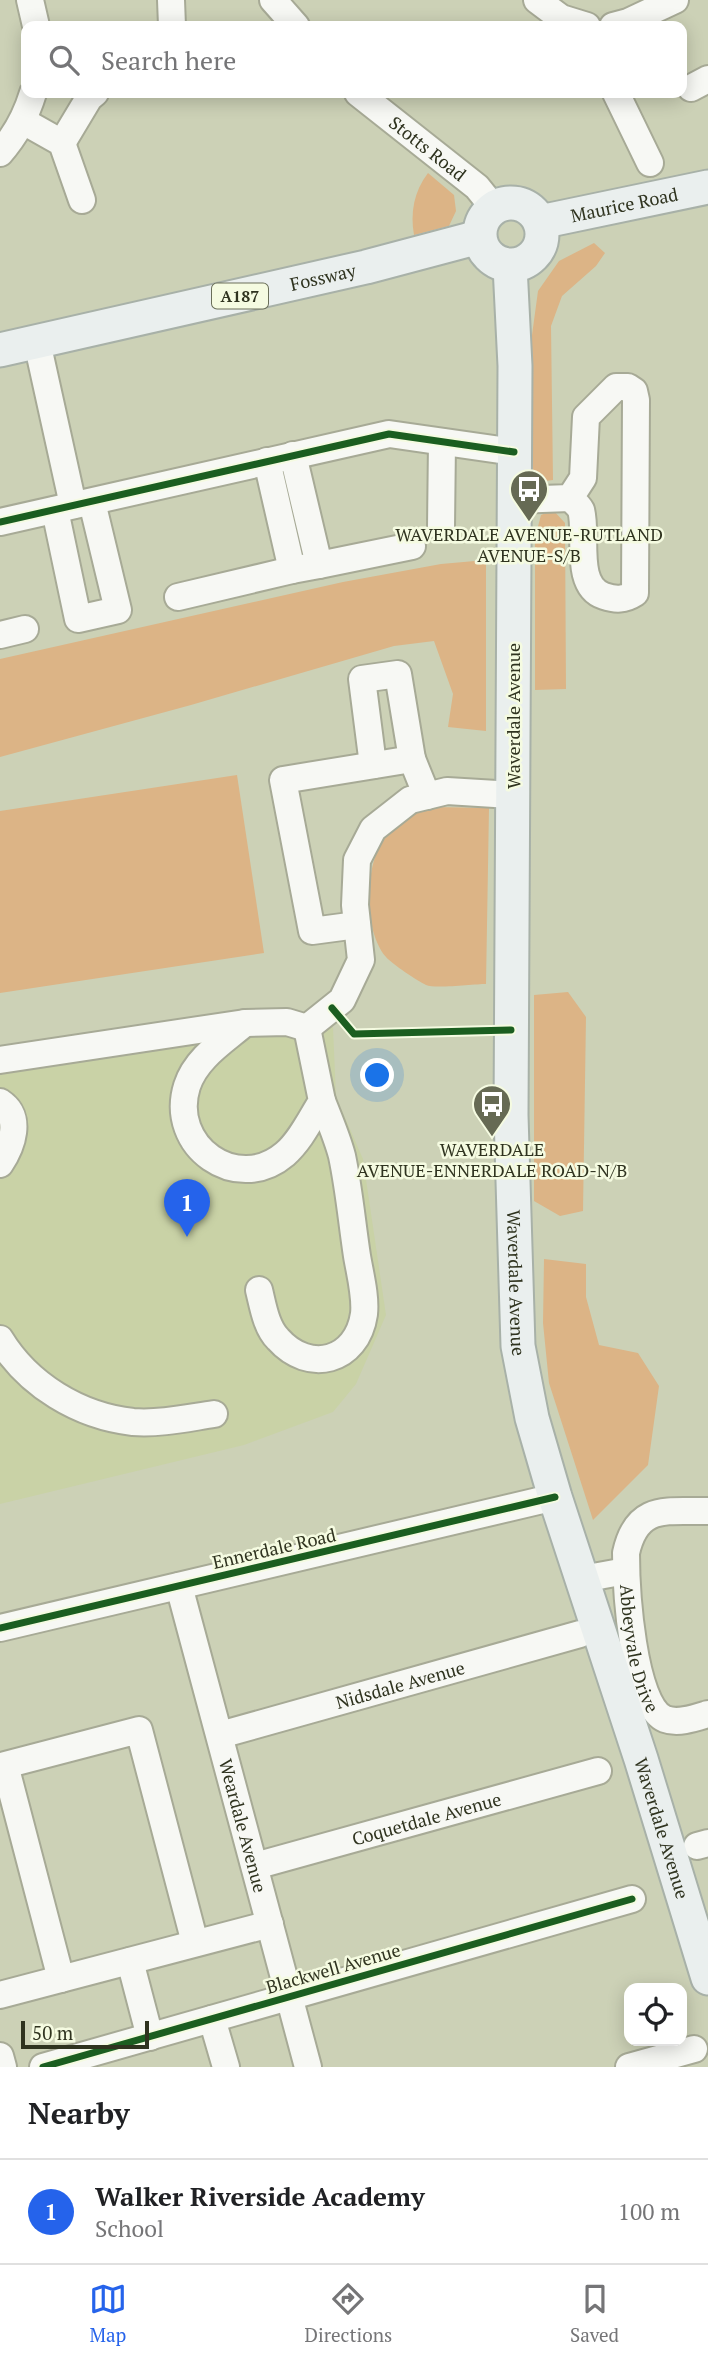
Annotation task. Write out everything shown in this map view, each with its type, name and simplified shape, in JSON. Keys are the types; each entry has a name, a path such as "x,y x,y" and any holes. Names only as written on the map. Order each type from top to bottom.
{"main road":[{"name":"Maurice Road","path":"540,222 708,187"},
{"path":"511,203 520,204 535,214 540,222 541,242 537,252 521,264 501,264 486,254 479,237 482,220 494,208 511,203"},
{"name":"Fossway","path":"0,350 366,267 479,237"},
{"name":"Waverdale Avenue","path":"510,266 514,366 511,1115 518,1346 532,1418 555,1497 641,1759 708,1978"}],"street":[{"path":"30,0 35,21"},
{"path":"171,0 172,21"},
{"path":"273,0 292,21"},
{"path":"537,0 561,18 571,21"},
{"path":"630,21 675,0"},
{"path":"0,153 13,139 31,98"},
{"path":"62,143 89,98"},
{"name":"Stotts Road","path":"364,98 477,187 494,208"},
{"path":"618,98 650,163"},
{"path":"23,121 62,143 82,200"},
{"path":"37,342 73,506"},
{"path":"514,500 570,498 581,509 582,547 587,578 596,593 625,600 635,593 636,400 634,391 628,387 616,387 586,417 583,478 570,498"},
{"path":"0,522 389,435 514,452"},
{"path":"441,527 442,442"},
{"path":"293,455 318,565"},
{"path":"267,461 292,570"},
{"path":"177,597 412,546"},
{"path":"373,765 362,679 398,674 412,759 437,793"},
{"path":"357,925 312,931 283,780 412,759"},
{"path":"307,1028 342,1000 361,960 355,905 357,860 373,829 410,800 437,793 512,795"},
{"path":"0,1060 245,1023 288,1022 307,1028"},
{"path":"245,1023 207,1055 187,1087 185,1107 188,1129 197,1147 212,1160 238,1168 273,1162 298,1140 322,1101"},
{"path":"259,1290 268,1323 276,1339 292,1351 316,1361 332,1359 346,1349 359,1331 364,1315 364,1300 341,1154 322,1101 307,1028"},
{"path":"0,1102 10,1112 13,1133 9,1151 0,1164"},
{"path":"0,1339 22,1369 41,1386 69,1403 102,1416 133,1422 162,1422 214,1414"},
{"name":"Ennerdale Road","path":"0,1628 555,1497"},
{"name":"Abbeyvale Drive","path":"708,1511 656,1513 646,1517 636,1526 630,1537 626,1571 635,1657 652,1706 658,1714 674,1721 708,1714"},
{"name":"Abbeyvale Drive","path":"582,1578 626,1571"},
{"name":"Weardale Avenue","path":"179,1586 309,2067"},
{"name":"Nidsdale Avenue","path":"220,1735 580,1634"},
{"path":"61,1979 5,1765 139,1730 195,1943"},
{"name":"Coquetdale Avenue","path":"255,1866 598,1771"},
{"name":"Blackwell Avenue","path":"43,2067 82,2062 149,2037 632,1899"},
{"path":"0,1995 270,1924"},
{"path":"130,1961 149,2037"},
{"path":"212,2019 226,2067"},
{"path":"629,2067 694,2049"},
{"path":"0,2056 3,2067"}],"shaded area":[{"path":"428,173 454,195 456,211 449,226 414,235 414,202"},
{"path":"594,243 605,253 596,266 562,296 551,326 553,480 531,483 527,372 538,291 559,261"},
{"path":"553,510 565,523 566,689 535,690 535,538 541,515"},
{"path":"486,560 486,731 448,727 453,694 434,641 394,646 0,757 0,659 343,582 441,564"},
{"path":"237,775 264,953 0,993 0,811"},
{"path":"433,807 489,808 486,984 426,985 386,957 372,926 370,887 372,867 378,849 387,833 398,822"},
{"path":"568,992 586,1017 583,1211 560,1216 534,1201 534,995"},
{"path":"333,1027 336,1097 363,1159 386,1315 356,1384 333,1412 244,1445 0,1504 0,1069 214,1035"},
{"path":"544,1259 586,1264 586,1297 599,1345 638,1353 659,1386 648,1465 593,1520 549,1383 543,1323"}],"cycle path":[{"path":"0,522 389,434 514,452"},
{"path":"332,1008 354,1034 511,1030"},
{"path":"0,1628 555,1497"},
{"path":"43,2067 632,1899"}],"place":[{"name":"WAVERDALE AVENUE-RUTLAND AVENUE-S/B","path":"529,523"},
{"name":"WAVERDALE AVENUE-ENNERDALE ROAD-N/B","path":"492,1138"},
{"name":"Walker Riverside Academy","path":"187,1237"}]}
